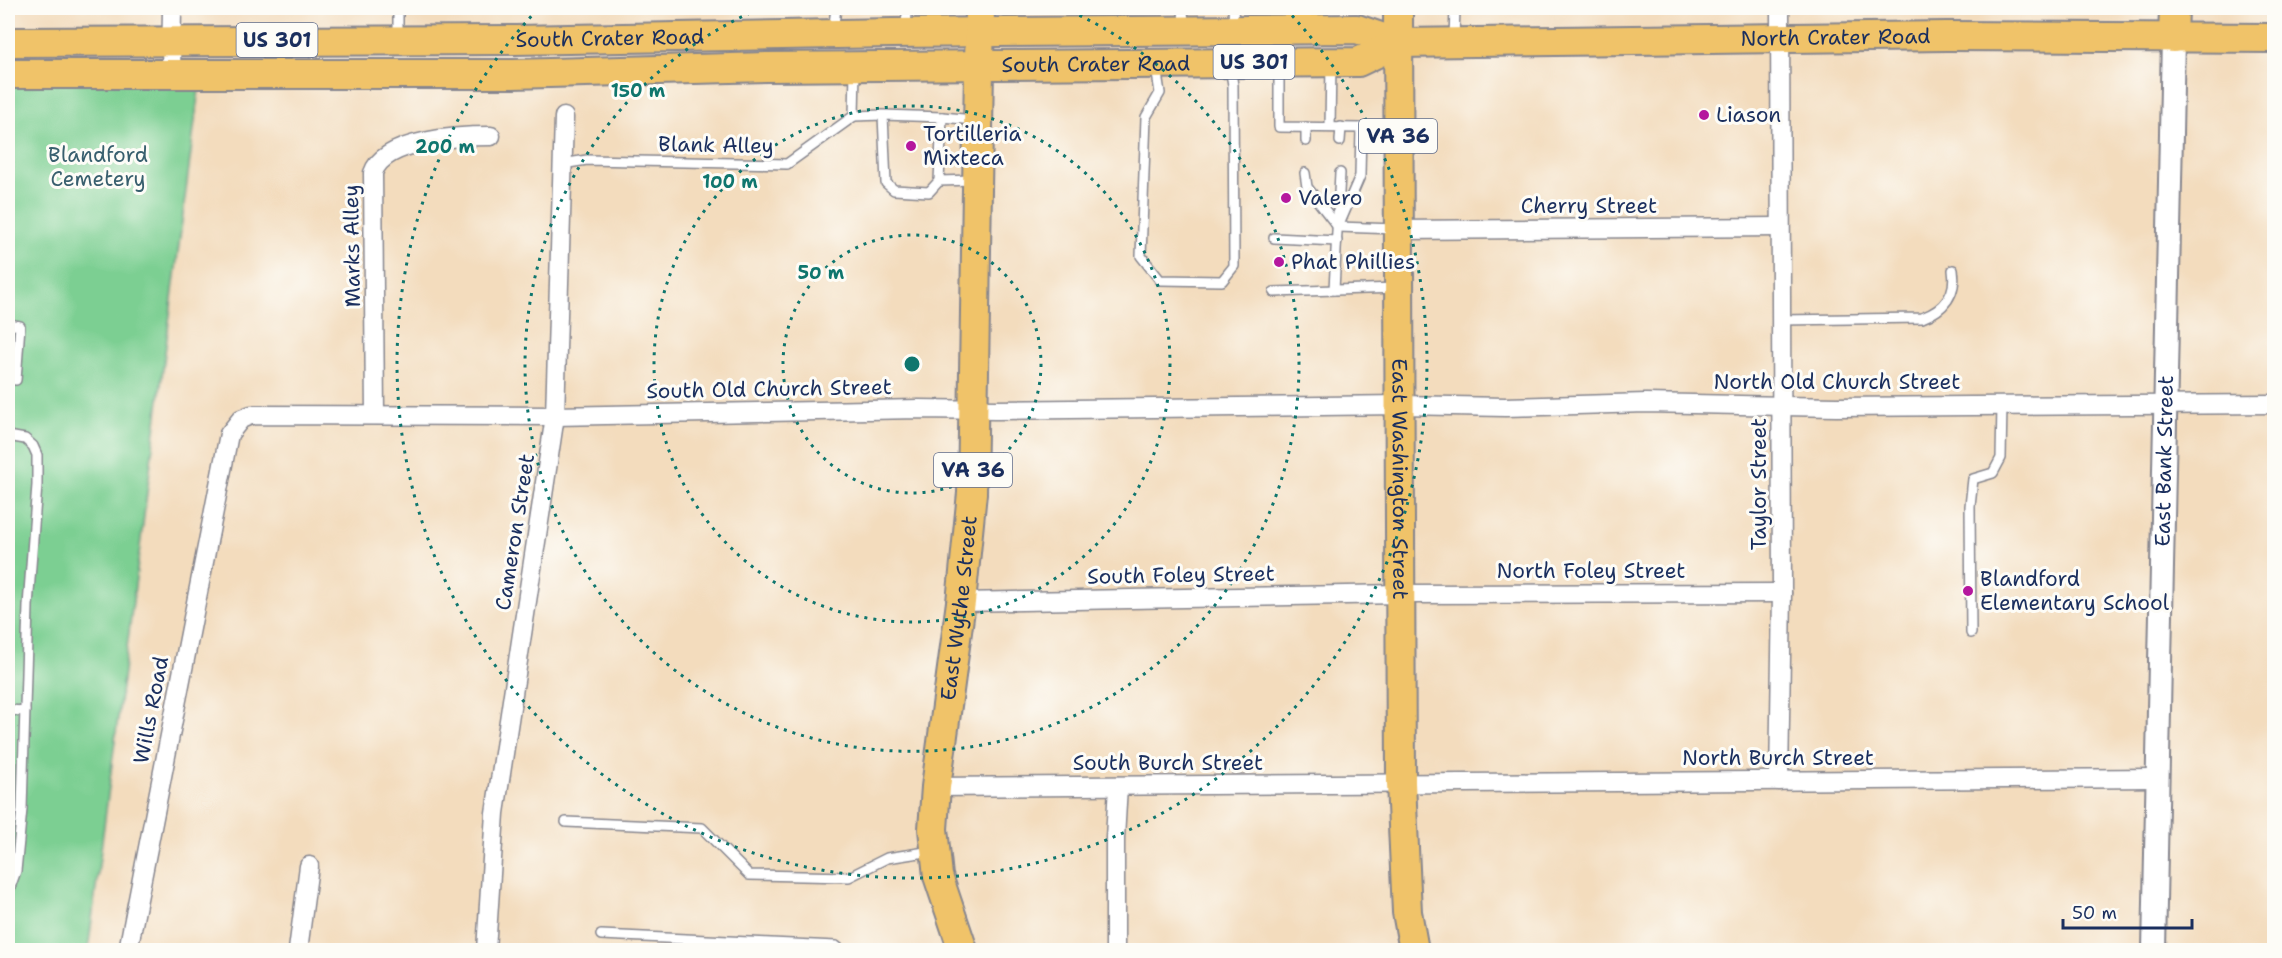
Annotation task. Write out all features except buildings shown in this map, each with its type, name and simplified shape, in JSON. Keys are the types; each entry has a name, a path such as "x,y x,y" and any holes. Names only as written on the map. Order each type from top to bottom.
{"main road":[{"name":"East Washington Street","path":"1398,8 1401,783 1407,912 1414,951"},
{"name":"East Bank Street","path":"2173,38 2174,8"},
{"name":"South Crater Road","path":"8,42 398,40 834,21 1184,19 1234,20 1357,29 1398,42"},
{"name":"East Wythe Street","path":"963,951 951,922 935,850 936,787 962,602 972,493 980,20"},
{"name":"North Crater Road","path":"1398,42 1947,36 2274,38"},
{"name":"South Crater Road","path":"8,74 513,74 855,67 1358,62 1398,42"},
{"path":"944,951 951,922"}],"street":[{"path":"171,8 171,74"},
{"name":"Taylor Street","path":"1779,781 1782,593 1780,8"},
{"name":"East Bank Street","path":"2154,951 2173,38"},
{"name":"Cameron Street","path":"486,951 495,813 555,416 564,117"},
{"name":"Marks Alley","path":"375,414 373,173 376,164 384,156 429,141 460,136 491,136"},
{"name":"Cherry Street","path":"1399,230 1780,227"},
{"name":"North Old Church Street","path":"1400,405 1506,407 1646,403 2274,404"},
{"name":"South Old Church Street","path":"221,479 229,434 241,419 251,415 555,416 1400,405"},
{"name":"Wills Road","path":"128,951 221,479"},
{"name":"North Foley Street","path":"1401,594 1782,593"},
{"name":"South Foley Street","path":"962,602 1401,594"},
{"name":"North Burch Street","path":"1401,783 2156,778"},
{"name":"South Burch Street","path":"936,787 1401,783"},
{"path":"1115,951 1115,838 1118,786"},
{"path":"298,951 309,866"}],"lane":[{"path":"398,8 398,40"},
{"path":"1454,42 1455,8"},
{"path":"1279,62 1279,127 1398,128"},
{"path":"1330,127 1331,62"},
{"path":"1155,64 1160,93 1146,117 1140,256 1160,280 1222,281 1234,266 1233,85 1229,63"},
{"path":"855,67 854,116 942,117 980,121"},
{"path":"883,115 886,183 894,190 929,192 939,181 942,117"},
{"name":"Blank Alley","path":"562,164 587,160 787,164 854,116"},
{"path":"1306,127 1306,141"},
{"path":"1340,141 1341,127"},
{"path":"1338,227 1360,176 1361,128"},
{"path":"1305,173 1307,187 1338,227 1399,230"},
{"path":"1334,290 1340,173"},
{"path":"939,181 978,180"},
{"path":"1274,238 1337,241"},
{"path":"1781,320 1922,318 1934,314 1951,295 1953,270"},
{"path":"1274,292 1399,288"},
{"path":"8,324 20,326 16,380 8,379"},
{"path":"1971,633 1970,507 1973,479 1993,473 2001,458 2001,405"},
{"path":"8,436 25,439 33,446 37,455 22,809 16,871 8,893"},
{"path":"8,710 25,711"},
{"path":"566,822 702,828 749,874 849,877 887,858 935,850"},
{"path":"602,935 836,946 842,951"}],"green space":[{"name":"Blandford Cemetery","path":"201,74 88,950 8,950 8,79"}],"place":[{"name":"Liason","path":"1704,115"},
{"name":"Tortilleria Mixteca","path":"911,146"},
{"name":"Valero","path":"1286,198"},
{"name":"Phat Phillies","path":"1279,262"},
{"name":"Blandford Elementary School","path":"1968,591"}]}
